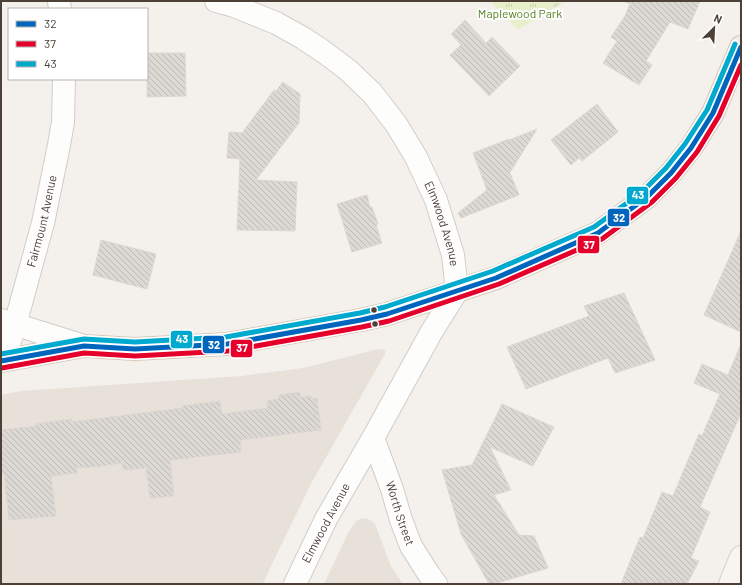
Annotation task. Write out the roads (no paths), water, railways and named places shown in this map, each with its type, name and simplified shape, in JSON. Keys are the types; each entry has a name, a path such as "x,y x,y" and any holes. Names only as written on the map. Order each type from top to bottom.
{"main road":[{"path":"3,361 84,346 136,348 227,344 387,314 496,278 598,233 647,197 671,173 691,148 714,113 741,47"}],"street":[{"name":"Elmwood Avenue","path":"216,1 234,6 276,23 303,38 348,70 372,93 396,124 416,157 436,200 453,255 457,291 432,331 326,519 295,584"},
{"name":"Fairmount Avenue","path":"3,361 8,323 42,223 59,145 63,122 64,80"},
{"path":"8,323 84,346"},
{"name":"Worth Street","path":"373,438 411,546 436,584"},
{"path":"730,584 741,557"}],"park label":[{"name":"Maplewood Park","path":"520,14"}]}
